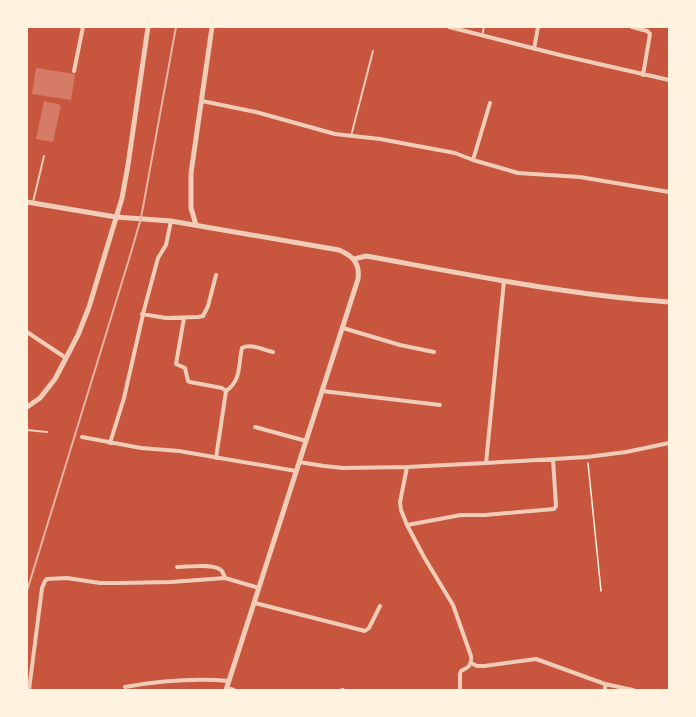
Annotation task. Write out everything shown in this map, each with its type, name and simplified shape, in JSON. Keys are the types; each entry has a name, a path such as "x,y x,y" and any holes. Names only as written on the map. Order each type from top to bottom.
{"street":[{"path":"74,71 83,27"},
{"path":"27,407 40,398 56,379 85,318 122,198 148,27"},
{"path":"196,225 191,208 191,172 212,27"},
{"path":"448,27 534,49 669,80"},
{"path":"534,49 538,27"},
{"path":"632,27 648,31 650,34 644,75"},
{"path":"202,101 256,112 325,132 380,139 455,153 473,160 518,173 580,177 669,192"},
{"path":"473,160 490,103"},
{"path":"30,203 116,217 171,221 196,225 339,250 348,254 354,259 359,273 358,279 229,681 227,689 234,690"},
{"path":"110,442 124,398 142,314 158,258 166,246 171,221"},
{"path":"354,259 366,256 584,294 669,302"},
{"path":"142,314 166,318 203,316 208,306 216,275"},
{"path":"486,463 504,281"},
{"path":"184,318 176,364 185,368 188,381 222,388 226,391"},
{"path":"343,328 400,346 434,352"},
{"path":"27,332 66,358"},
{"path":"216,458 226,391 233,386 236,380 239,371 242,348 249,346 273,352"},
{"path":"322,391 440,405"},
{"path":"255,428 306,441"},
{"path":"82,437 141,448 179,451 296,471"},
{"path":"299,462 343,468 486,463 587,457 626,452 669,443"},
{"path":"407,525 461,515 485,515 554,508 556,506 552,459"},
{"path":"407,466 400,502 401,510 407,525 424,557 454,606 471,656 471,663 469,667 461,671 460,674 460,690"},
{"path":"176,567 217,567 222,570 225,578"},
{"path":"29,690 42,588 47,579 67,578 93,582 120,583 171,582 225,578 259,588"},
{"path":"255,602 366,631 380,606"},
{"path":"471,663 477,666 484,666 536,659 549,662 605,684 633,690"},
{"path":"124,687 164,681 229,681"},
{"path":"605,684 605,690"}],"lane":[{"path":"482,36 484,27"},
{"path":"351,136 373,51"},
{"path":"30,203 44,156"},
{"path":"27,430 47,432"}],"path":[{"path":"587,457 602,591"}],"building":[{"path":"36,68 75,74 71,100 32,94"},
{"path":"44,101 61,105 53,142 36,139"}],"railway":[{"path":"27,591 141,218 176,27"}]}
